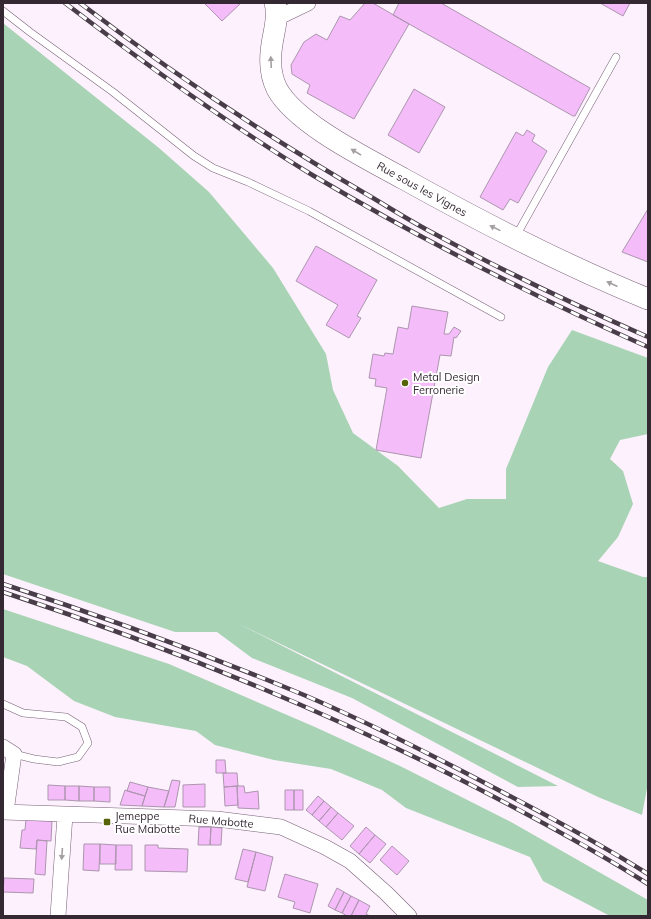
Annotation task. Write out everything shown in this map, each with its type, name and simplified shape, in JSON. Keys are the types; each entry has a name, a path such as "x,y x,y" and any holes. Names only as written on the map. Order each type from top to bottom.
{"street":[{"path":"276,10 308,3"},
{"name":"Rue sous les Vignes","path":"276,10 270,62 276,86 283,98 294,111 334,139 479,220 648,299"},
{"path":"4,812 8,750"},
{"name":"Rue Mabotte","path":"4,812 217,819 281,827 325,847 350,861 409,916"},
{"path":"58,916 65,815"}],"lane":[{"path":"3,11 113,92 194,156 207,164 309,211 501,317"},
{"path":"515,238 616,57"},
{"path":"3,704 23,713 66,717 82,727 88,743 78,758 58,762 34,759 8,750"}],"green space":[{"path":"3,23 159,148 209,192 273,268 326,354 333,390 353,433 398,466 439,508 467,499 506,499 506,469 548,367 572,330 648,358 648,434 620,440 610,459 623,471 633,504 618,537 598,561 643,577 648,577 648,783 642,815 598,797 239,624 558,786 518,787 352,698 252,658 217,632 175,632 3,574"},
{"path":"3,609 169,664 315,727 400,766 511,822 648,900 648,916 610,916 543,881 530,857 406,808 382,790 331,769 274,760 215,745 196,731 115,717 74,701 27,666 3,657"}],"building":[{"path":"204,3 241,3 222,21"},
{"path":"365,3 373,3 409,24 354,119 307,93 310,85 292,74 291,65 304,42 316,34 327,40 340,16 350,20"},
{"path":"399,3 441,3 590,88 575,116 393,15"},
{"path":"600,3 630,3 623,16"},
{"path":"414,89 445,107 419,153 388,135"},
{"path":"527,130 535,135 532,141 547,151 518,203 510,199 503,210 480,197 516,132 523,136"},
{"path":"648,209 648,262 622,252"},
{"path":"316,246 377,280 357,316 361,318 349,338 326,325 338,305 296,281"},
{"name":"Metal Design Ferronerie","path":"412,306 448,312 444,334 449,334 454,327 461,331 456,338 454,337 451,356 440,355 421,458 376,450 387,388 375,386 376,379 369,378 373,354 384,356 385,353 393,354 398,327 408,329"},
{"path":"216,760 225,760 226,773 216,773"},
{"path":"223,773 237,773 238,786 224,787"},
{"path":"172,780 180,781 175,807 164,807"},
{"path":"130,782 148,787 145,796 127,791"},
{"path":"205,784 205,807 183,807 183,785"},
{"path":"48,785 65,786 65,800 48,800"},
{"path":"65,786 79,786 79,801 65,800"},
{"path":"79,786 94,787 94,801 79,801"},
{"path":"237,786 244,786 245,793 258,791 259,809 238,808"},
{"path":"237,786 238,805 225,806 224,787"},
{"path":"94,787 110,787 110,802 94,801"},
{"path":"148,787 169,791 164,807 142,806"},
{"path":"125,790 145,796 142,806 120,805"},
{"path":"285,790 294,790 294,810 285,810"},
{"path":"294,790 303,790 303,810 294,810"},
{"path":"318,796 324,801 312,815 306,810"},
{"path":"324,801 331,807 319,821 312,815"},
{"path":"331,807 338,813 326,827 319,821"},
{"path":"338,813 354,826 342,840 326,827"},
{"path":"26,819 52,820 51,841 37,840 36,849 20,848 22,830 25,830"},
{"path":"199,827 211,827 210,845 198,845"},
{"path":"211,827 222,828 221,845 210,845"},
{"path":"366,827 375,835 359,854 350,846"},
{"path":"375,835 386,844 370,863 359,854"},
{"path":"37,840 47,841 45,875 35,874"},
{"path":"84,844 100,844 99,871 83,870"},
{"path":"100,844 116,845 116,864 100,864"},
{"path":"116,845 132,845 132,870 115,870"},
{"path":"145,845 158,845 158,848 188,849 187,872 145,871"},
{"path":"392,846 409,861 397,875 380,860"},
{"path":"243,849 256,852 248,882 235,879"},
{"path":"256,852 273,857 265,891 247,887"},
{"path":"285,874 318,884 310,913 293,908 295,902 278,897"},
{"path":"4,878 34,879 33,893 3,892"},
{"path":"337,888 344,892 335,910 328,906"},
{"path":"344,892 351,896 342,913 335,910"},
{"path":"351,896 359,900 351,916 347,916 342,913"},
{"path":"359,900 370,906 366,914 370,916 351,916"}],"railway":[{"path":"65,3 187,93 250,136 314,176 396,223 478,266 562,308 648,347"},
{"path":"80,3 223,105 335,176 459,247 566,300 648,337"},
{"path":"3,584 155,636 327,705 439,759 546,815 648,874"},
{"path":"3,592 185,657 362,732 477,788 585,846 648,884"}],"place":[{"name":"Metal Design Ferronerie","path":"405,383"},
{"name":"Jemeppe Rue Mabotte","path":"107,822"}]}
